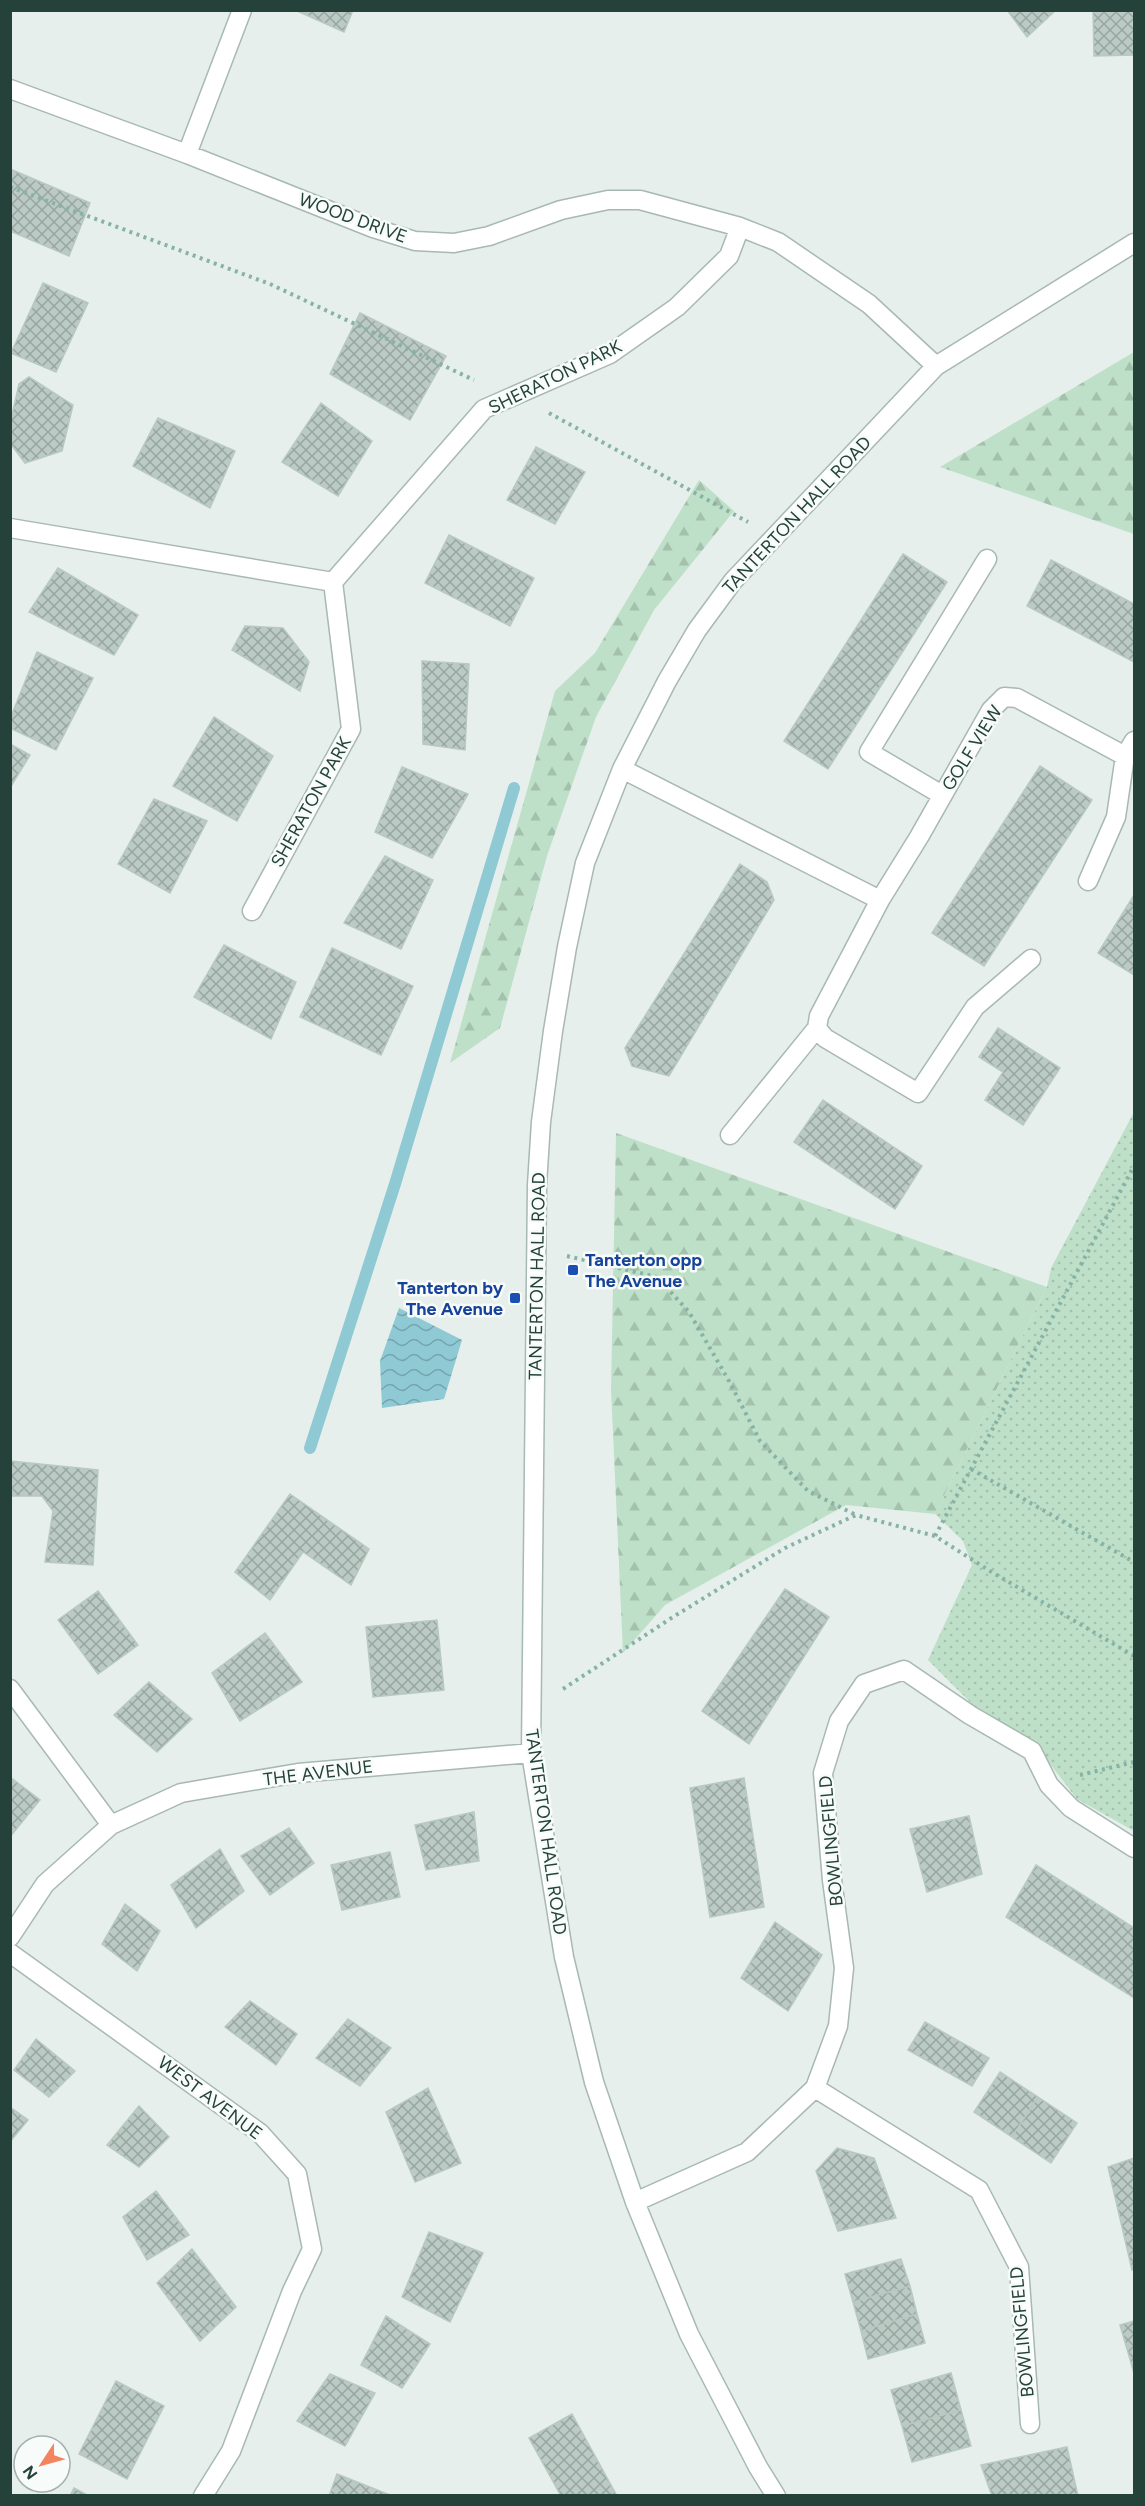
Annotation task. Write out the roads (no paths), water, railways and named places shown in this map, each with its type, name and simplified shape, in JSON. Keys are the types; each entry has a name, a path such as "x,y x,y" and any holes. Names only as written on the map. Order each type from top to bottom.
{"street":[{"path":"187,154 242,10"},
{"name":"WOOD DRIVE","path":"10,89 187,154 373,228 415,240 454,243 489,236 561,210 608,200 640,200 740,227"},
{"path":"740,227 778,242 870,304 936,366"},
{"name":"SHERATON PARK","path":"252,911 351,729 333,582 484,409 610,354 668,314 705,282 729,256 740,227"},
{"name":"TANTERTON HALL ROAD","path":"776,2496 758,2467 688,2334 635,2202 594,2082 564,1957 531,1753 537,1185 553,1031 567,947 585,862 622,769 667,681 697,630 733,581 936,366 1134,243"},
{"path":"10,528 333,582"},
{"path":"942,795 869,752 987,560"},
{"name":"GOLF VIEW","path":"729,1135 817,1028 819,1016 880,900 991,710 1004,697 1017,698 1130,748"},
{"path":"1088,881 1116,817 1130,748"},
{"path":"622,769 880,900"},
{"path":"817,1028 825,1038 918,1093 975,1007 1031,959"},
{"name":"BOWLINGFIELD","path":"635,2202 747,2152 815,2088 838,2026 844,1968 832,1880 823,1773 839,1721 864,1684 904,1670 970,1715 1032,1751 1049,1785 1071,1808 1134,1848"},
{"path":"10,1689 111,1826"},
{"name":"THE AVENUE","path":"10,1937 45,1884 111,1826 181,1793 298,1773 531,1753"},
{"name":"WEST AVENUE","path":"10,1953 260,2133 297,2174 312,2249 292,2291 231,2451 202,2496"},
{"name":"BOWLINGFIELD","path":"815,2088 979,2190 1019,2267 1030,2424"}],"water":[{"path":"399,1308 462,1340 444,1399 382,1408 380,1361"}],"waterway":[{"path":"310,1448 395,1184 514,788"}],"place":[{"name":"Tanterton opp The Avenue","path":"573,1270"},
{"name":"Tanterton by The Avenue","path":"515,1298"}]}
